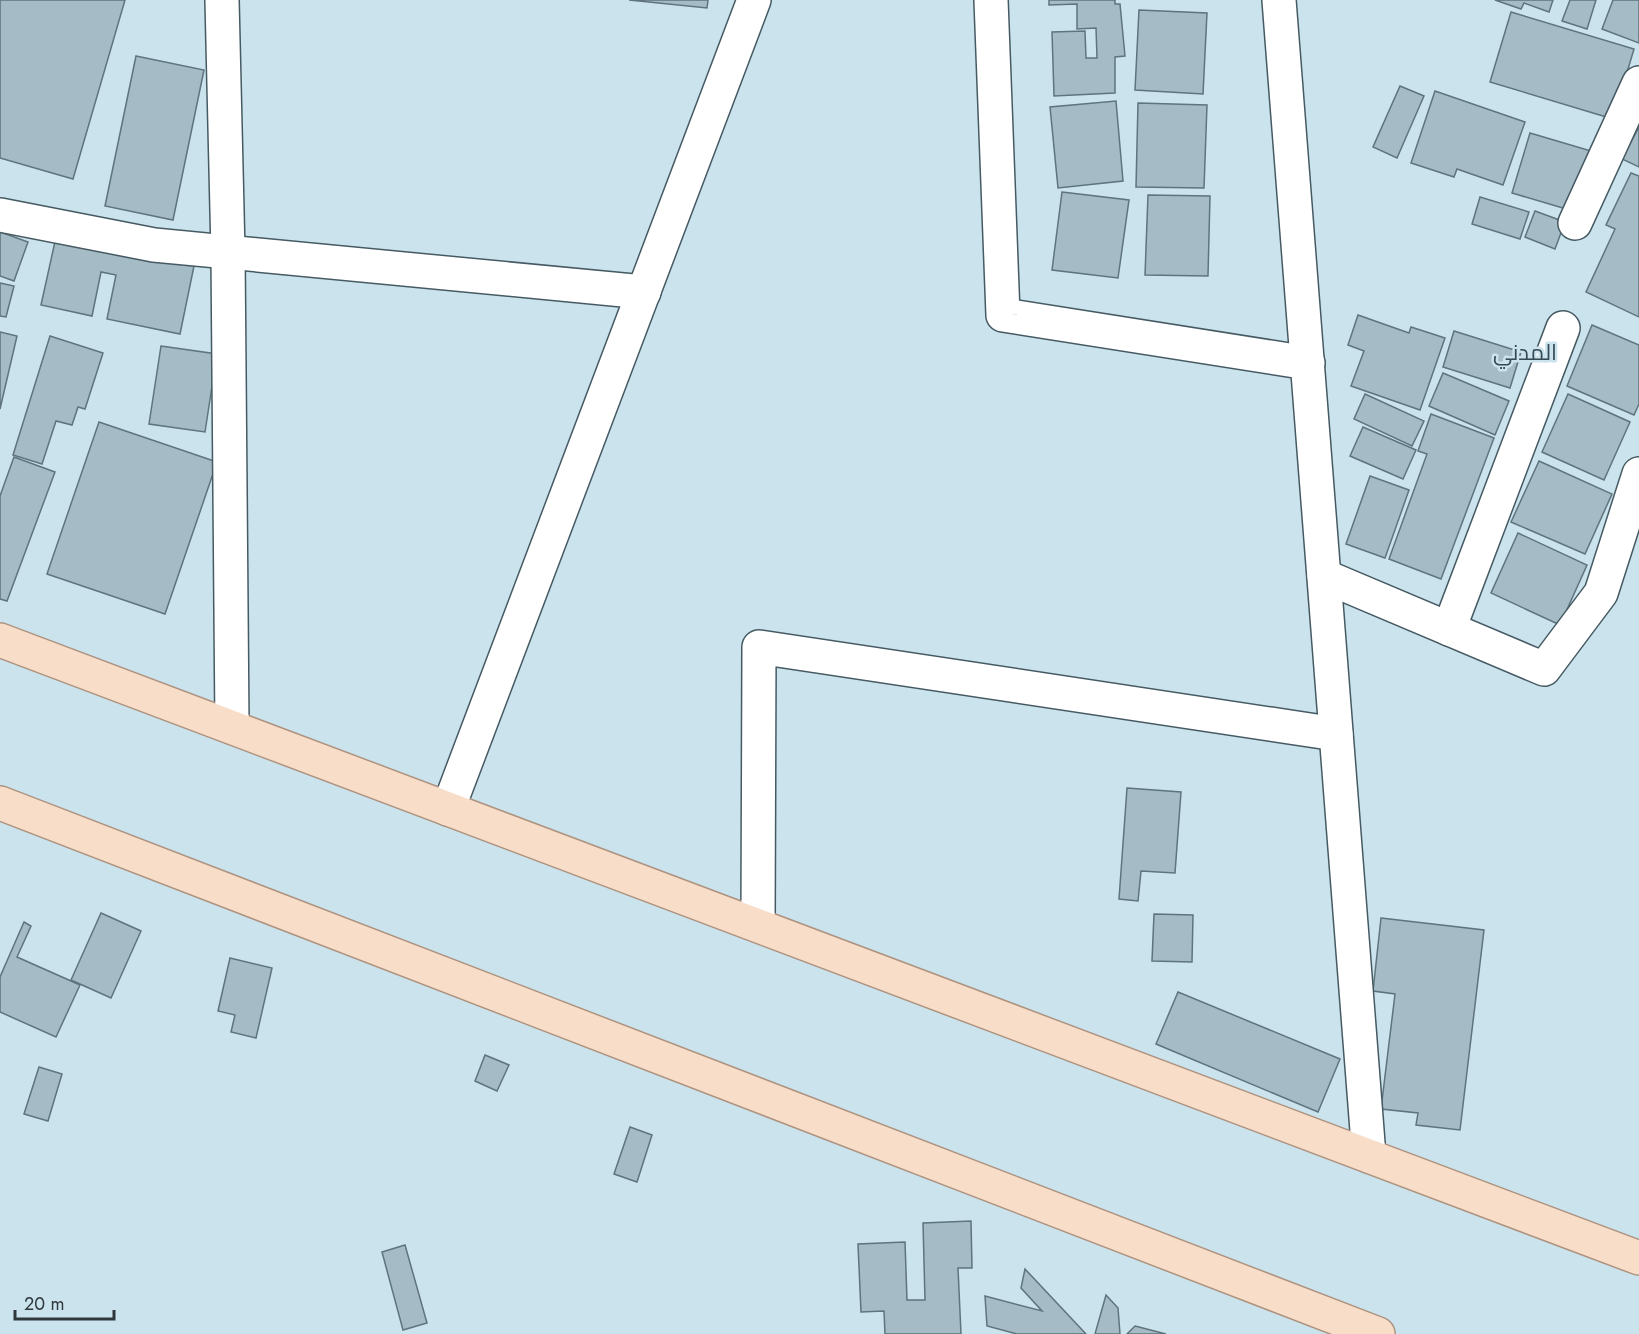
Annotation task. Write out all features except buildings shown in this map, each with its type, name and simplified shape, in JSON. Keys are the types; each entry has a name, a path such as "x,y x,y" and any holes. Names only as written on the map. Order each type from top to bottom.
{"main road":[{"path":"0,640 1639,1258"},
{"path":"0,803 1378,1334"}],"street":[{"path":"222,0 228,253 231,727"},
{"path":"448,809 754,0"},
{"path":"991,0 1003,315 1308,363"},
{"path":"1280,0 1369,1156"},
{"path":"1575,223 1639,83"},
{"path":"0,215 154,245 644,292"},
{"path":"1449,629 1563,327"},
{"path":"1324,576 1544,669 1601,593 1639,474"},
{"path":"758,926 759,647 1336,734"}],"district":[{"name":"المدني","path":"1525,352"}]}
